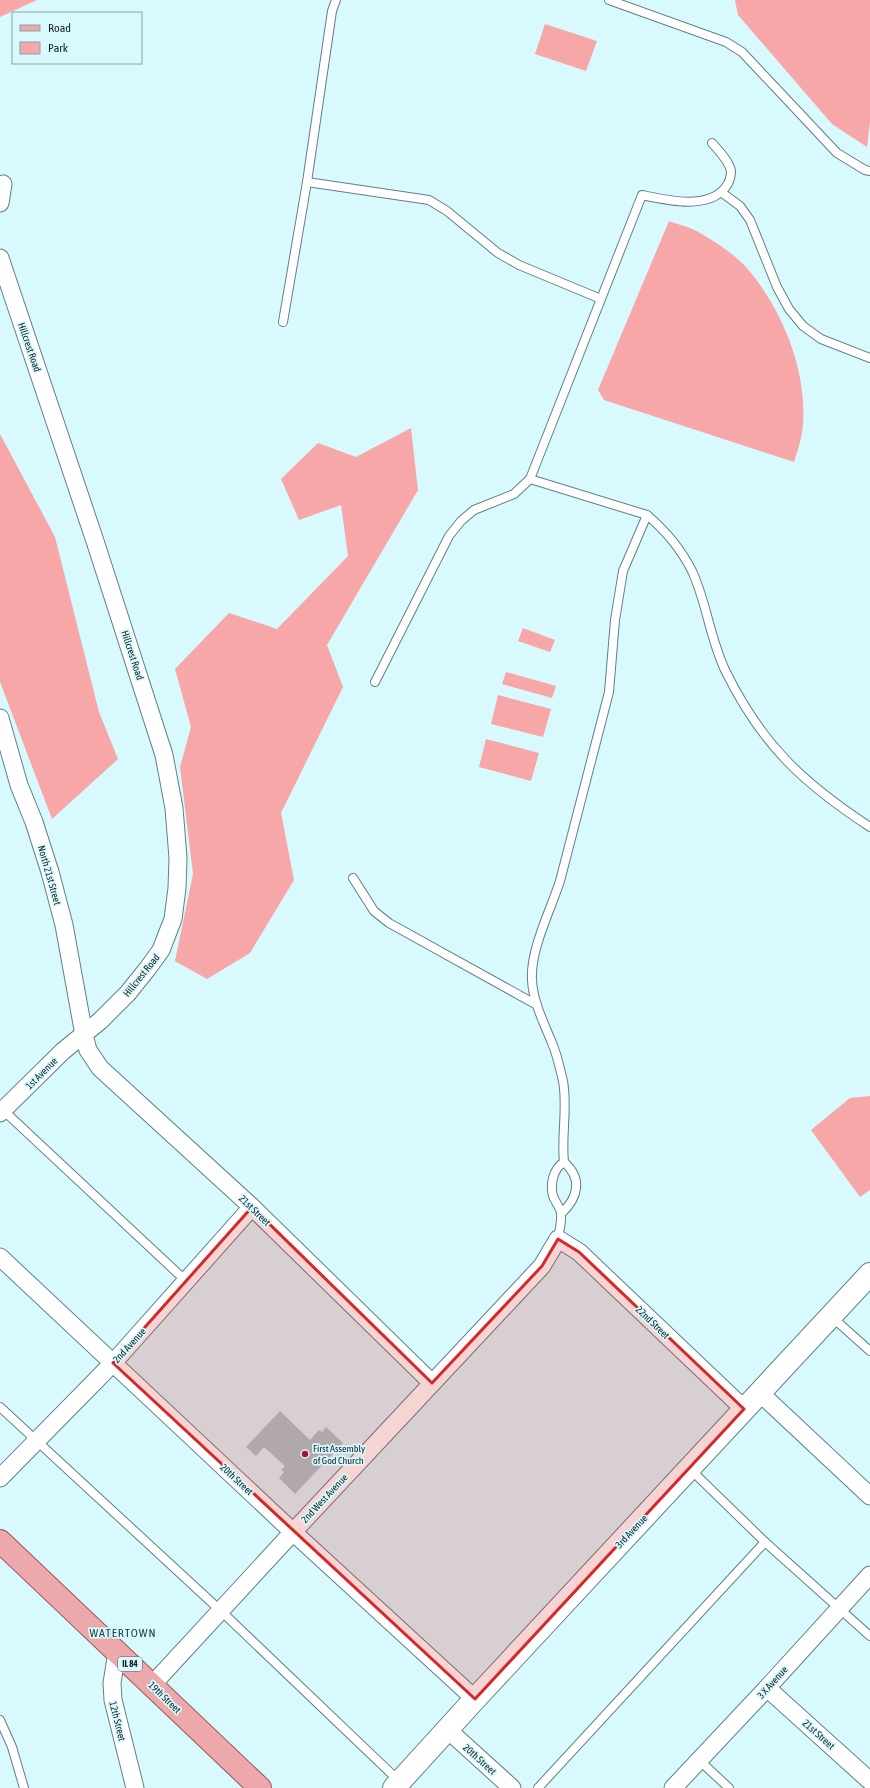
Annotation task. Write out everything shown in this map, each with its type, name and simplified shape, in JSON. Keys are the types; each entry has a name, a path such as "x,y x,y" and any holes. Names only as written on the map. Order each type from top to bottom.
{"main road":[{"name":"19th Street","path":"0,1541 260,1788"}],"street":[{"path":"0,203 3,184"},
{"name":"Hillcrest Road","path":"0,258 138,669 164,755 174,808 178,858 177,888 173,919 161,950 128,993 84,1035"},
{"name":"North 21st Street","path":"0,718 19,785 34,822 50,872 64,925 84,1035"},
{"name":"1st Avenue","path":"2,1112 63,1051 84,1035"},
{"name":"21st Street","path":"84,1035 88,1050 100,1068 252,1207 432,1383"},
{"name":"2nd Avenue","path":"0,1478 113,1363 252,1207"},
{"name":"2nd West Avenue","path":"152,1685 542,1266 552,1252 558,1239"},
{"name":"22nd Street","path":"558,1239 579,1252 744,1409"},
{"name":"20th Street","path":"0,1257 293,1532 475,1698"},
{"name":"3rd Avenue","path":"397,1785 448,1730 475,1698 870,1274"},
{"path":"760,1393 870,1496"},
{"name":"3 X Avenue","path":"673,1788 768,1688 870,1575"},
{"name":"12th Street","path":"117,1652 112,1684 113,1700 135,1788"},
{"name":"21st Street","path":"768,1688 870,1781"},
{"name":"20th Street","path":"448,1730 512,1788"}],"lane":[{"path":"283,322 307,182 332,11 336,0"},
{"path":"609,0 726,42 742,52 837,153 865,170 870,171"},
{"path":"375,682 449,536 461,521 474,510 514,494 530,479 642,195 685,201 708,199 721,192 730,181 731,170 725,159 712,143"},
{"path":"307,182 429,200 459,220 498,253 519,265 601,299"},
{"path":"721,192 740,206 750,220 777,287 789,308 803,326 821,339 870,358"},
{"path":"530,479 647,515 675,543 692,572 725,671 751,716 778,754 812,786 870,827"},
{"path":"558,1239 562,1213 572,1202 577,1180 573,1170 564,1162 562,1145 565,1103 563,1081 553,1044 545,1029 537,1005 532,980 533,963 543,926 552,909 560,881 609,692 615,620 623,571 647,515"},
{"path":"353,878 374,912 389,923 537,1005"},
{"path":"2,1112 186,1281"},
{"path":"562,1213 553,1197 552,1186 554,1174 559,1166 564,1162"},
{"path":"831,1316 870,1351"},
{"path":"0,1407 221,1610 397,1785"},
{"path":"689,1468 765,1542 870,1636"},
{"path":"538,1788 765,1542"},
{"path":"0,1720 12,1747 24,1788"},
{"path":"700,1760 729,1788"}],"highlighted area":[{"path":"252,1207 432,1383 542,1266 558,1239 579,1252 744,1409 475,1699 113,1363"}],"green space":[{"path":"0,0 37,0 0,17"},
{"path":"735,0 870,0 870,122 867,147 832,124 738,15"},
{"path":"545,24 597,41 586,71 535,54"},
{"path":"669,221 696,231 736,257 759,284 782,323 791,344 798,367 802,389 802,433 794,462 604,400 598,390"},
{"path":"411,428 418,490 327,645 343,687 281,813 294,880 250,953 207,979 175,961 193,874 180,767 191,727 175,669 229,613 277,629 348,556 341,505 299,520 281,479 318,443 356,457"},
{"path":"0,434 55,537 99,712 118,759 52,819 0,682"},
{"path":"523,628 555,640 550,652 518,641"},
{"path":"506,672 556,686 552,698 502,684"},
{"path":"498,695 551,709 543,737 491,724"},
{"path":"486,739 539,753 531,781 479,767"},
{"path":"870,1096 870,1190 860,1197 811,1130 850,1098"}],"building":[{"name":"First Assembly of God Church","path":"280,1411 310,1440 319,1430 322,1432 326,1427 343,1443 295,1494 279,1478 284,1472 281,1470 285,1466 264,1447 256,1456 246,1447"}],"place":[{"name":"First Assembly of God Church","path":"305,1454"}],"district":[{"name":"WATERTOWN","path":"123,1633"}]}
